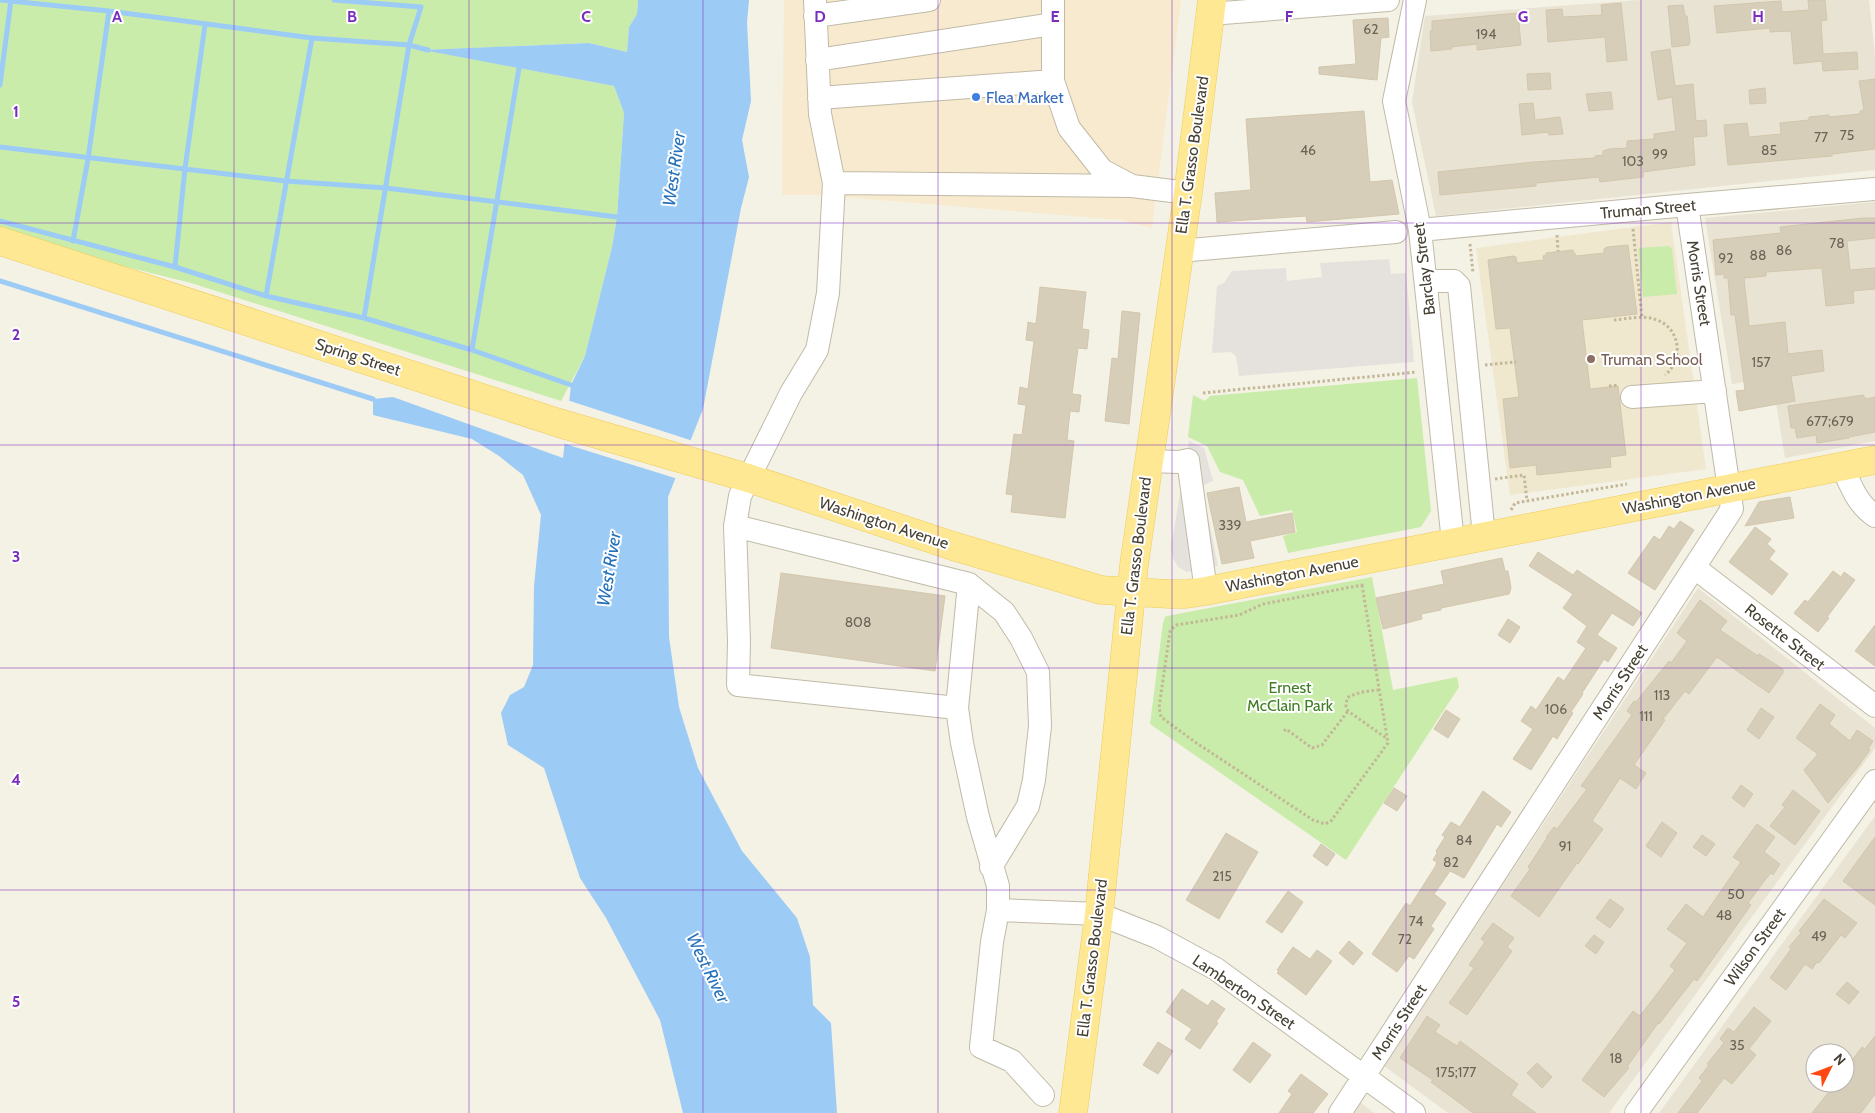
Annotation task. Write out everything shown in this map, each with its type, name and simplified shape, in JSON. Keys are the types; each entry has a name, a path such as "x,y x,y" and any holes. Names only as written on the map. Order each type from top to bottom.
{"main road":[{"name":"Ella T. Grasso Boulevard","path":"1072,1113 1099,914 1131,592 1148,461 1188,193 1211,7"},
{"name":"Spring Street","path":"0,240 559,423 718,469"},
{"name":"Washington Avenue","path":"718,469 953,546 1101,590 1186,594 1453,542 1483,527 1730,489 1875,460"}],"street":[{"path":"929,0 815,8 820,114 834,183 828,293 817,350 791,393 741,493 735,526 739,641 738,685 957,708"},
{"path":"1053,0 1054,81 1068,128 1102,170 1132,186"},
{"path":"1211,7 1388,0"},
{"name":"Barclay Street","path":"1415,0 1394,101 1420,230 1453,542"},
{"path":"817,60 1053,24"},
{"path":"819,98 1054,81"},
{"path":"834,183 1132,186 1188,193"},
{"name":"Truman Street","path":"1420,230 1875,189"},
{"name":"Morris Street","path":"1340,1113 1732,510 1687,205"},
{"path":"1179,251 1396,232"},
{"path":"1426,281 1454,281 1459,286 1479,368 1483,527"},
{"path":"1627,391 1715,391"},
{"path":"1148,461 1179,462 1188,460 1206,591"},
{"path":"1842,466 1857,498 1865,509 1875,516"},
{"path":"735,526 969,584 1004,612 1021,638 1038,672 1040,726 1034,780 1028,806 991,867"},
{"name":"Rosette Street","path":"1695,568 1875,706"},
{"path":"969,584 957,708 964,753 991,867 998,886 998,910 992,942 981,1048 1012,1061 1043,1096"},
{"name":"Wilson Street","path":"1636,1113 1875,781"},
{"name":"Lamberton Street","path":"998,910 1099,914 1157,937 1216,969 1414,1113"}],"path":[{"path":"1632,225 1642,318"},
{"path":"1547,236 1567,234"},
{"path":"1557,235 1558,251"},
{"path":"1469,241 1474,282"},
{"path":"1464,265 1472,264"},
{"path":"1614,320 1654,319 1667,326 1675,337 1678,346 1673,366 1662,378"},
{"path":"1678,346 1686,345"},
{"path":"1479,368 1516,362"},
{"path":"1203,393 1435,370"},
{"path":"1609,386 1627,391"},
{"path":"1494,470 1495,488"},
{"path":"1495,479 1524,475 1526,501"},
{"path":"1483,527 1510,511 1515,503 1633,483"},
{"path":"1362,586 1379,690 1388,743 1331,821 1325,824 1313,820 1195,742 1161,717 1159,708 1170,631 1176,625 1239,615 1263,604 1362,586"},
{"path":"1379,690 1362,692 1347,698 1346,706 1348,711 1386,738"},
{"path":"1284,731 1286,729 1312,748 1317,747 1322,745 1348,711"}],"shaded area":[{"name":"Flea Market","path":"784,0 1181,0 1152,228 1121,220 820,195 782,195"},
{"path":"1639,0 1869,0 1875,54 1875,170 1436,216 1412,102 1425,16"},
{"path":"1875,202 1875,441 1785,458 1772,378 1732,384 1705,218"},
{"name":"Truman School","path":"1671,222 1706,469 1510,495 1476,248"},
{"path":"1389,259 1391,274 1406,273 1414,362 1239,376 1236,356 1231,352 1212,353 1217,286 1224,283 1232,271 1286,268 1287,281 1322,277 1320,263"},
{"path":"1189,441 1204,448 1213,481 1202,486 1218,566 1187,572 1178,567 1173,558 1171,547"},
{"path":"1698,588 1875,728 1875,748 1609,1113 1448,1113 1384,1066"},
{"path":"1875,816 1875,1111 1873,1113 1659,1113"},
{"path":"1360,1102 1374,1113 1353,1113"}],"green space":[{"path":"0,0 638,0 637,14 629,27 627,52 589,43 426,50 614,86 624,113 617,217 612,247 585,356 561,401 191,283 99,260 0,229"},
{"path":"1669,246 1672,249 1677,294 1643,297 1638,248"},
{"path":"1417,378 1431,511 1421,527 1288,553 1283,536 1297,532 1292,510 1260,516 1243,480 1220,472 1207,446 1188,437 1193,395 1205,401 1210,396"},
{"name":"Ernest McClain Park","path":"1372,577 1393,690 1457,677 1459,687 1346,860 1150,724 1165,617"}],"water":[{"name":"West River","path":"638,0 749,0 747,22 751,101 742,140 749,177 741,208 703,409 668,497 669,637 679,707 698,768 742,851 797,918 810,957 813,1005 831,1023 837,1113 683,1113 660,1020 606,918 580,878 544,768 508,745 501,713 510,695 524,687 533,665 534,586 541,515 523,475 499,456 472,439 373,415 373,399 393,397 563,458 571,385 585,356 612,247 617,217 624,113 614,86 423,50 589,43 627,52 629,27 637,14"}],"pier":[{"path":"567,400 693,441 678,479 562,443"}],"building":[{"path":"1808,0 1825,0 1827,20 1821,21 1823,54 1857,52 1858,69 1823,71 1822,61 1794,64 1791,31 1770,32 1770,28 1717,33 1714,6 1781,1 1782,12 1809,10"},
{"path":"1621,3 1627,60 1607,62 1605,37 1548,42 1546,10 1562,9 1563,17 1602,15 1601,5"},
{"path":"1683,5 1685,16 1687,16 1690,42 1689,45 1672,47 1668,6"},
{"path":"1518,13 1521,45 1477,50 1477,44 1431,51 1430,31 1432,31 1432,21"},
{"path":"1388,18 1389,37 1381,38 1377,80 1319,74 1319,67 1356,64 1353,20"},
{"path":"1670,49 1675,86 1693,84 1696,121 1706,120 1707,136 1693,137 1695,165 1643,172 1643,177 1600,182 1599,177 1536,183 1536,186 1440,195 1438,172 1595,158 1595,156 1603,155 1603,151 1609,149 1627,148 1627,141 1654,139 1654,134 1676,131 1672,97 1658,100 1651,52"},
{"path":"1550,73 1551,89 1528,90 1527,74"},
{"path":"1875,79 1875,149 1832,154 1832,156 1728,165 1724,125 1747,123 1749,137 1781,134 1780,123 1809,120 1809,117 1860,114 1860,111 1864,110 1859,81"},
{"path":"1765,88 1766,103 1750,104 1749,90"},
{"path":"1611,92 1613,109 1589,111 1586,94"},
{"path":"1533,103 1535,120 1560,117 1563,134 1549,135 1548,132 1522,135 1519,104"},
{"path":"1364,111 1370,182 1392,180 1399,214 1307,222 1306,216 1217,222 1215,193 1251,190 1246,119"},
{"path":"1875,218 1875,238 1847,241 1850,270 1875,268 1875,289 1853,291 1854,303 1826,306 1822,268 1766,272 1766,276 1744,278 1749,326 1785,322 1788,354 1822,350 1824,371 1791,376 1795,401 1739,411 1736,391 1745,390 1735,315 1731,315 1728,278 1724,278 1724,274 1716,275 1713,240 1781,233 1780,227"},
{"path":"1628,245 1637,314 1582,320 1590,389 1618,386 1626,455 1610,457 1611,467 1537,475 1536,465 1510,468 1503,399 1519,397 1510,328 1496,329 1488,260 1513,256 1516,257 1517,263 1544,260 1543,256 1546,253 1573,250 1576,256 1604,253 1604,249 1607,247"},
{"path":"1040,287 1086,292 1082,329 1089,330 1087,349 1078,348 1072,394 1081,395 1079,412 1070,411 1067,440 1074,441 1065,518 1011,512 1013,495 1006,494 1014,434 1022,435 1026,405 1018,404 1020,387 1028,389 1034,341 1026,340 1028,322 1036,324"},
{"path":"1122,311 1140,313 1129,424 1105,421 1112,358 1118,359"},
{"path":"1863,395 1866,399 1875,397 1875,432 1817,443 1816,435 1797,438 1795,428 1791,428 1788,406"},
{"path":"1239,487 1246,522 1292,513 1295,532 1250,541 1254,558 1222,564 1207,493"},
{"path":"1790,497 1794,518 1745,526 1759,502"},
{"path":"1680,521 1694,530 1655,590 1628,573 1654,536 1660,540 1669,526 1674,529"},
{"path":"1755,527 1771,539 1767,544 1775,551 1769,559 1788,574 1772,595 1729,562"},
{"path":"1538,552 1573,575 1577,570 1642,613 1633,626 1612,613 1597,635 1617,648 1608,662 1604,659 1582,693 1571,712 1573,713 1557,739 1553,736 1531,770 1513,759 1533,729 1521,721 1531,706 1536,710 1558,677 1564,681 1586,648 1577,642 1587,626 1563,608 1573,594 1529,566"},
{"path":"1502,558 1505,571 1508,571 1511,588 1509,594 1441,608 1441,610 1421,614 1422,619 1383,629 1376,598 1444,584 1441,571"},
{"path":"1833,571 1841,577 1844,572 1855,580 1818,632 1794,613 1805,600 1808,602"},
{"path":"781,573 945,596 935,671 771,648"},
{"path":"1700,600 1727,621 1720,630 1758,656 1759,654 1783,669 1783,673 1769,693 1717,657 1689,694 1685,691 1663,719 1665,720 1634,765 1646,773 1636,789 1620,778 1592,821 1603,829 1539,917 1511,896 1530,869 1528,867 1546,837 1554,827 1557,829 1587,789 1581,786 1632,715 1627,711 1669,661 1671,663 1687,641 1677,633"},
{"path":"1508,619 1520,627 1510,643 1498,635"},
{"path":"1875,625 1875,666 1855,651"},
{"path":"1820,704 1835,715 1829,724 1850,741 1857,730 1873,741 1868,749 1870,750 1857,768 1828,803 1804,770 1818,754 1796,738"},
{"path":"1761,708 1774,717 1759,739 1747,730"},
{"path":"1446,710 1460,719 1448,738 1434,729"},
{"path":"1741,785 1753,794 1744,807 1732,798"},
{"path":"1394,788 1407,796 1397,811 1384,803"},
{"path":"1793,790 1820,811 1795,845 1770,826 1785,807 1782,805"},
{"path":"1483,791 1511,812 1501,827 1497,824 1464,878 1450,871 1434,894 1446,903 1431,926 1434,929 1414,959 1409,956 1397,972 1372,954 1406,903 1410,906 1435,867 1437,862 1433,860 1437,853 1436,851 1445,837 1442,835 1451,822 1460,827"},
{"path":"1662,822 1677,833 1661,857 1646,846"},
{"path":"1757,824 1775,837 1764,852 1780,864 1773,875 1771,873 1748,903 1751,905 1697,981 1694,979 1658,1023 1627,1067 1629,1068 1604,1097 1582,1080 1633,1011 1640,1016 1675,970 1670,966 1687,943 1667,929 1686,904 1703,917 1741,862 1733,857"},
{"path":"1226,833 1258,852 1219,919 1186,900"},
{"path":"1702,835 1715,844 1706,856 1693,847"},
{"path":"1875,837 1875,905 1843,881"},
{"path":"1321,844 1335,854 1327,866 1313,856"},
{"path":"1288,891 1303,902 1282,933 1266,922"},
{"path":"1610,899 1624,909 1610,928 1596,918"},
{"path":"1824,899 1857,923 1845,938 1841,935 1812,969 1805,964 1786,990 1770,978 1791,949 1789,947 1801,933 1799,931"},
{"path":"1493,923 1514,938 1507,947 1512,951 1467,1015 1449,1003 1474,968 1469,965 1485,942 1481,939"},
{"path":"1594,935 1604,942 1596,954 1585,946"},
{"path":"1349,941 1363,953 1353,965 1339,953"},
{"path":"1293,947 1310,959 1317,950 1332,961 1306,995 1277,973 1279,972 1277,970"},
{"path":"1847,982 1859,992 1849,1004 1836,994"},
{"path":"1182,989 1208,1006 1212,1000 1225,1009 1200,1049 1185,1039 1192,1029 1166,1012"},
{"path":"1754,1007 1771,1021 1749,1049 1756,1055 1732,1084 1724,1078 1697,1113 1678,1113 1702,1081 1699,1078 1709,1065 1707,1064 1724,1043 1720,1039 1728,1028 1734,1032"},
{"path":"1427,1016 1440,1025 1435,1032 1457,1046 1460,1041 1518,1084 1511,1095 1536,1113 1473,1113 1431,1082 1433,1080 1400,1058"},
{"path":"1875,1036 1875,1094 1861,1113 1812,1113 1828,1093 1855,1093 1855,1056 1862,1047 1865,1049"},
{"path":"1158,1042 1173,1051 1158,1074 1143,1065"},
{"path":"1253,1042 1271,1055 1250,1083 1233,1070"},
{"path":"1537,1063 1552,1077 1542,1088 1527,1073"},
{"path":"1301,1074 1328,1094 1313,1113 1279,1113 1292,1094 1288,1091"}],"waterway":[{"path":"0,0 109,11 312,38 409,45 364,318"},
{"path":"0,85 11,0"},
{"path":"334,0 421,7 409,45 428,50"},
{"path":"73,241 88,159 109,11"},
{"path":"175,267 185,168 205,25"},
{"path":"266,296 312,38"},
{"path":"472,350 520,62"},
{"path":"0,147 286,181 386,188 617,217"},
{"path":"0,221 175,267 266,296 364,318 472,350 571,385"},
{"path":"0,281 373,399"}],"place":[{"name":"Flea Market","path":"976,97"},
{"name":"Truman School","path":"1591,359"}]}
